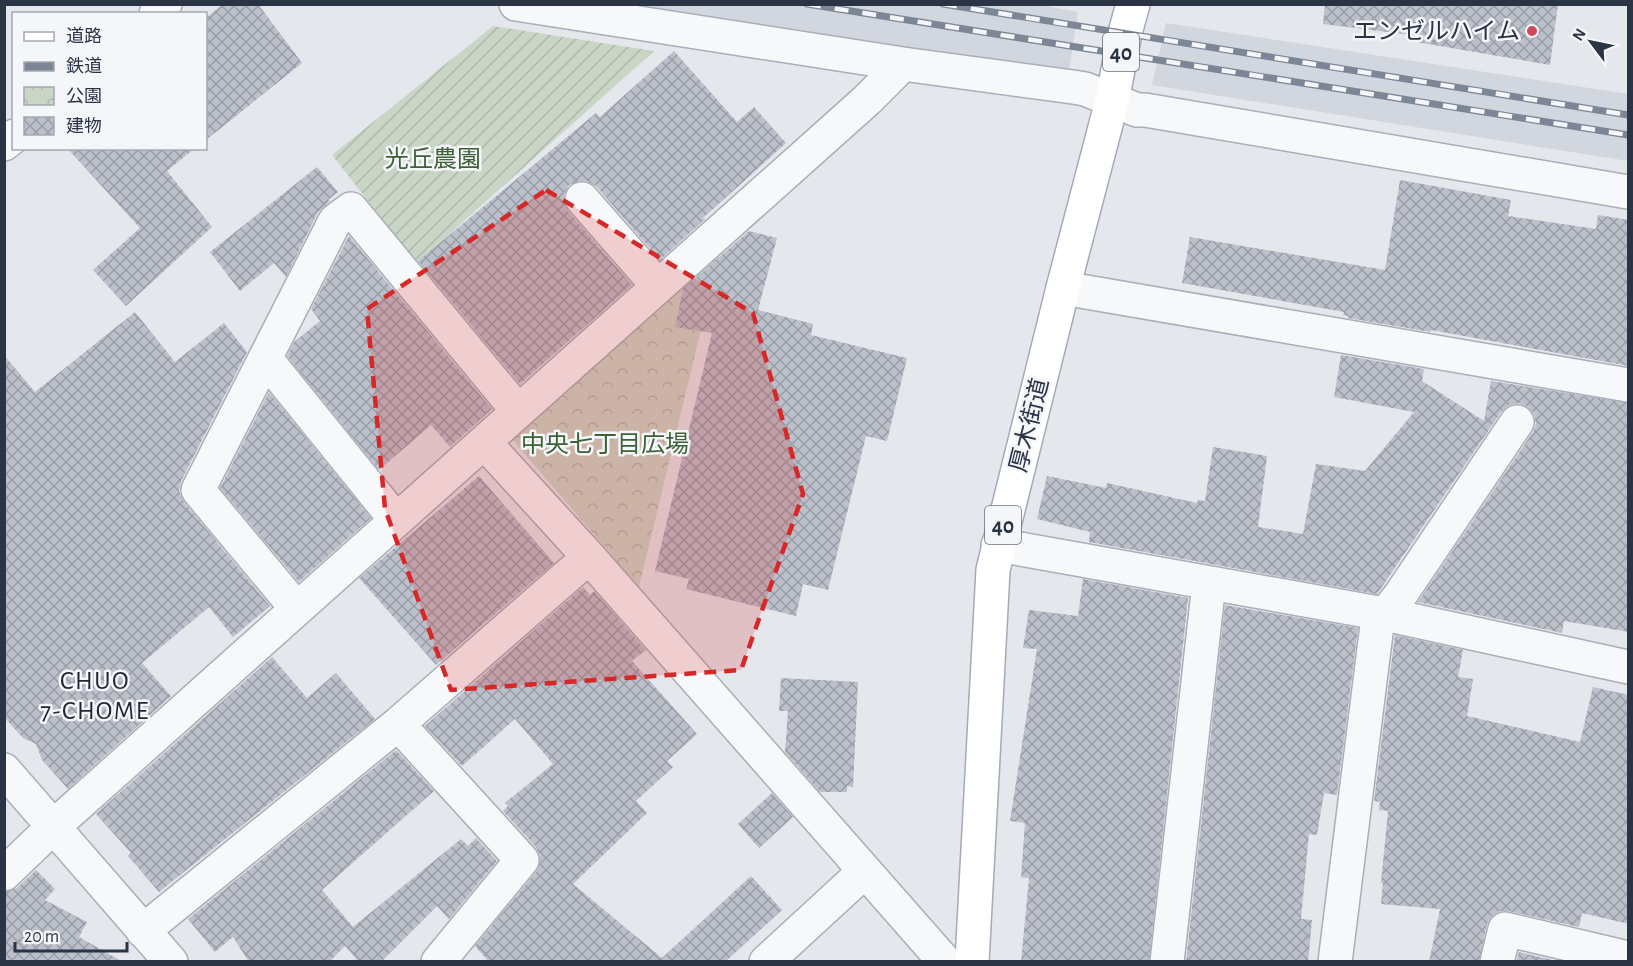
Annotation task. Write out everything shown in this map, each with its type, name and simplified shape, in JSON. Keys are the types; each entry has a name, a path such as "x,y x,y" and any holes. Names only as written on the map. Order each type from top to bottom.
{"main road":[{"name":"厚木街道","path":"972,962 993,570 1112,101 1133,4"}],"street":[{"path":"516,4 903,64 1084,89 1137,110 1629,192"},
{"path":"4,874 53,826 867,100 903,64"},
{"path":"582,200 658,286"},
{"path":"297,609 198,490 335,221 351,209 518,411"},
{"path":"1063,288 1629,385"},
{"path":"266,359 396,520"},
{"path":"1335,962 1377,625 1401,594 1517,422"},
{"path":"484,442 589,557 945,962"},
{"path":"998,545 1384,614 1629,667"},
{"path":"143,930 398,724 589,557"},
{"path":"1167,962 1209,583"},
{"path":"398,724 522,860 438,962"},
{"path":"4,770 171,962"},
{"path":"766,962 865,871"},
{"path":"1497,962 1505,929 1629,958"}],"highlighted area":[{"path":"546,190 753,313 803,494 741,670 451,690 385,509 367,309"}],"shaded area":[{"path":"1035,4 1078,12 1069,71 628,5"},
{"path":"1166,23 1628,94 1628,161 1152,85"}],"green space":[{"name":"光丘農園","path":"493,26 654,51 417,263 332,155"},
{"name":"中央七丁目広場","path":"721,247 639,587 511,438"}],"building":[{"path":"223,4 258,4 302,63 207,139 207,17"},
{"path":"1325,4 1558,4 1550,65 1411,41 1412,35 1323,24"},
{"path":"674,51 737,122 754,107 786,143 660,260 596,186 587,181 569,185 564,194 564,203 568,211 632,285 520,384 418,261 596,113 600,117"},
{"path":"69,150 193,150 167,171 212,227 126,306 93,270 140,228"},
{"path":"317,167 338,192 318,212 286,277 274,263 240,291 210,252"},
{"path":"1400,180 1511,200 1508,216 1596,229 1598,215 1629,220 1629,366 1431,330 1431,332 1348,318 1343,315 1344,312 1182,283 1190,237 1385,270"},
{"path":"749,231 777,238 758,310 813,324 811,335 907,358 887,441 866,436 828,590 803,584 796,616 686,589 689,579 655,571 712,333 675,327 683,289"},
{"path":"349,236 492,409 450,447 431,425 379,470 287,356 294,342 320,321 311,309"},
{"path":"135,312 175,362 224,323 247,352 181,481 179,491 184,502 270,606 233,637 209,607 142,663 171,696 68,789 42,760 36,744 23,738 4,717 4,355 35,392"},
{"path":"1341,355 1424,369 1422,381 1484,421 1491,381 1629,403 1629,632 1564,621 1562,633 1418,602 1533,432 1536,424 1534,414 1528,407 1519,403 1509,405 1501,412 1377,594 1089,542 1090,532 1037,519 1047,476 1106,488 1107,483 1197,503 1198,500 1205,501 1213,447 1267,456 1258,527 1303,534 1316,464 1365,471 1414,412 1334,397"},
{"path":"269,392 371,518 299,582 220,488"},
{"path":"479,476 554,563 436,665 359,578"},
{"path":"1083,579 1188,598 1149,962 1021,962 1029,878 1021,877 1025,823 1010,821 1037,649 1023,648 1029,610 1078,616"},
{"path":"583,587 590,595 594,591 646,650 632,661 697,734 667,761 673,767 636,801 647,813 573,884 662,958 751,876 782,910 725,962 489,962 475,946 536,872 540,863 540,855 536,847 503,811 508,806 505,803 553,764 515,719 462,766 425,726"},
{"path":"1225,605 1358,628 1337,795 1324,793 1317,835 1309,834 1301,919 1312,920 1308,962 1186,962"},
{"path":"1395,635 1463,650 1458,677 1473,679 1467,716 1580,742 1593,687 1629,695 1629,924 1582,913 1579,927 1500,911 1492,916 1487,924 1479,962 1429,962 1440,909 1381,904 1388,811 1379,810 1380,802 1374,801"},
{"path":"272,657 307,698 336,673 375,719 159,892 128,856 131,853 96,814"},
{"path":"781,678 858,682 853,787 847,786 847,792 820,792 785,752 788,711 779,711"},
{"path":"396,750 434,791 322,890 353,927 461,839 468,846 476,838 497,861 449,919 437,906 381,962 359,962 345,946 329,962 249,962 233,937 215,952 188,919"},
{"path":"772,793 793,817 759,848 738,824"},
{"path":"36,870 55,889 45,900 87,922 79,937 123,962 4,962 4,892 17,888"},
{"path":"1519,952 1561,962 1516,962"}],"railway":[{"path":"807,4 1628,135"},
{"path":"943,4 1628,115"}],"place":[{"name":"エンゼルハイム","path":"1532,31"}],"district":[{"name":"CHUO 7-CHOME","path":"95,695"}]}
